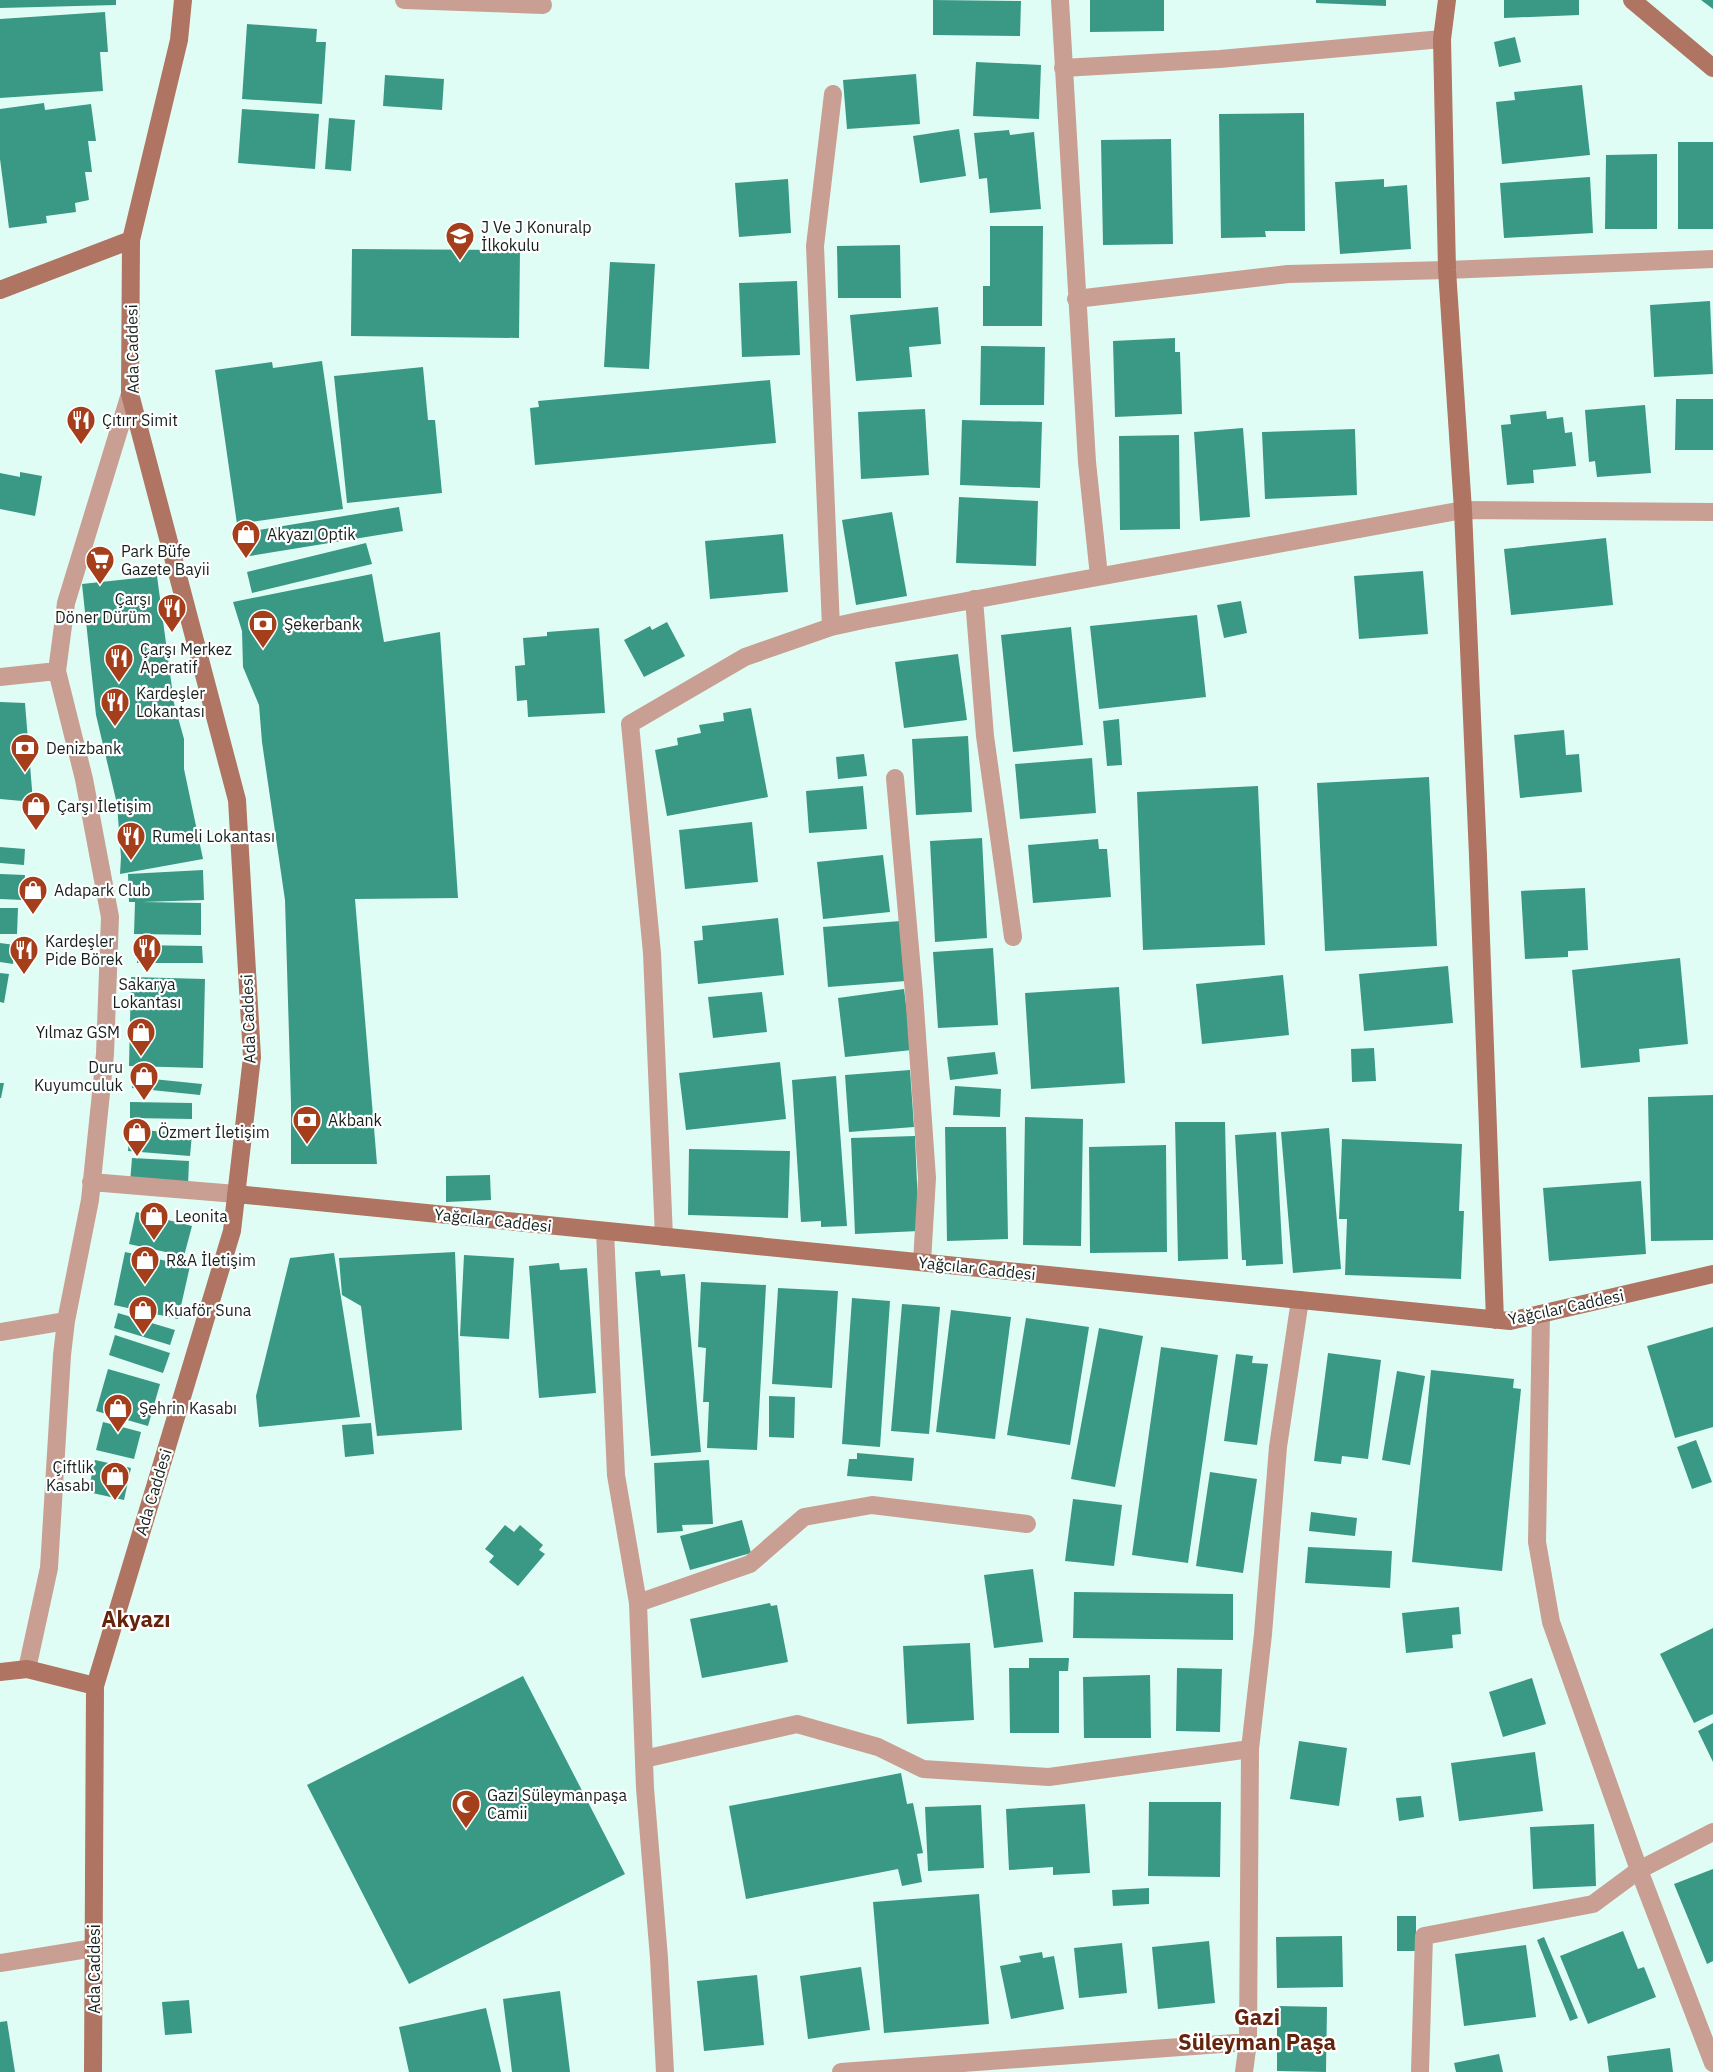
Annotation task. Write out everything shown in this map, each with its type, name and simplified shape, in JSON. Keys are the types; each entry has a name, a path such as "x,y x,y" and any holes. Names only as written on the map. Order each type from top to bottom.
{"main road":[{"name":"Ada Caddesi","path":"93,2072 95,1686 232,1231 252,1057 237,800 130,394 131,240 179,40 183,0"},
{"path":"1447,0 1442,39 1447,270 1463,510 1495,1320"},
{"path":"1632,0 1713,68"},
{"path":"0,290 131,240"},
{"name":"Yağcılar Caddesi","path":"236,1194 1510,1322 1713,1274"},
{"path":"0,1672 27,1669 95,1686"}],"street":[{"path":"404,0 543,5"},
{"path":"1060,0 1087,462 1099,576"},
{"path":"1063,68 1220,59 1442,39"},
{"path":"831,627 815,246 833,94"},
{"path":"1076,299 1288,274 1713,259"},
{"path":"27,1669 49,1568 62,1355 91,1182 105,1054 110,917 84,779 57,671 66,603 130,394"},
{"path":"664,1237 652,953 630,724 746,657 831,627 974,599 1463,510 1713,512"},
{"path":"974,599 985,736 1013,937"},
{"path":"0,677 57,671"},
{"path":"895,778 927,1178 922,1262"},
{"path":"91,1182 236,1194"},
{"path":"604,1231 615,1475 638,1603 644,1759 665,2072"},
{"path":"1244,2072 1248,2042 1250,1749 1263,1634 1278,1447 1300,1300"},
{"path":"1541,1314 1537,1542 1551,1622 1639,1870 1713,2063"},
{"path":"0,1332 66,1321"},
{"path":"638,1603 750,1564 804,1517 872,1505 1027,1524"},
{"path":"644,1759 797,1724 878,1747 923,1769 1049,1777 1250,1749"},
{"path":"1420,2072 1424,1935 1593,1904 1639,1870 1713,1832"},
{"path":"0,1964 94,1948"},
{"path":"841,2072 1248,2042"}],"building":[{"path":"0,0 116,0 116,5 0,8"},
{"path":"933,0 1021,1 1020,36 933,35"},
{"path":"1090,0 1164,0 1164,31 1090,32"},
{"path":"1316,0 1386,0 1386,6 1316,3"},
{"path":"1504,0 1579,0 1579,15 1504,18"},
{"path":"1701,0 1713,0 1713,9"},
{"path":"105,12 108,52 100,52 103,91 0,98 0,19"},
{"path":"247,24 317,29 316,42 326,42 322,104 242,99"},
{"path":"1515,37 1521,62 1499,67 1494,42"},
{"path":"976,62 1041,65 1039,119 973,116"},
{"path":"916,74 920,124 847,129 843,80"},
{"path":"385,75 444,79 442,110 383,106"},
{"path":"1582,85 1590,155 1502,164 1496,102 1515,100 1514,92"},
{"path":"44,103 45,110 91,104 96,141 88,141 92,172 85,172 89,200 75,203 76,212 46,216 47,223 9,228 0,159 0,109"},
{"path":"242,109 319,114 315,169 238,163"},
{"path":"1304,113 1305,231 1265,231 1266,237 1221,238 1219,114"},
{"path":"329,118 355,120 351,171 325,169"},
{"path":"959,129 966,176 920,183 913,136"},
{"path":"1009,130 1010,135 1034,132 1041,209 990,213 987,178 979,179 974,133"},
{"path":"1171,139 1173,244 1103,245 1101,140"},
{"path":"1678,142 1713,142 1713,229 1678,229"},
{"path":"1657,154 1657,229 1605,229 1606,155"},
{"path":"1590,177 1593,233 1504,238 1500,183"},
{"path":"788,179 791,233 739,237 735,183"},
{"path":"1384,179 1384,187 1407,185 1411,249 1340,254 1335,182"},
{"path":"990,226 1043,226 1042,326 983,326 983,286 990,286"},
{"path":"900,245 901,298 838,298 837,246"},
{"path":"352,249 520,250 519,338 351,336"},
{"path":"610,262 655,264 649,369 604,367"},
{"path":"797,281 800,355 742,357 739,283"},
{"path":"1710,301 1713,374 1654,377 1650,305"},
{"path":"938,307 941,344 909,347 912,377 856,381 850,315"},
{"path":"1175,338 1175,352 1180,352 1182,414 1115,417 1113,341"},
{"path":"981,346 1045,347 1044,405 980,405"},
{"path":"322,361 343,509 237,524 215,370 272,362 273,368"},
{"path":"423,367 428,420 435,420 442,493 347,503 334,376"},
{"path":"770,380 776,443 535,465 530,408 539,407 538,401"},
{"path":"1676,399 1713,399 1713,450 1675,450"},
{"path":"1645,405 1651,473 1597,477 1595,461 1589,462 1585,410"},
{"path":"925,409 929,475 861,479 858,412"},
{"path":"1546,411 1547,419 1563,417 1565,433 1572,432 1576,466 1533,470 1534,483 1507,485 1501,425 1511,424 1510,415"},
{"path":"962,420 1042,422 1040,488 960,485"},
{"path":"1243,428 1250,517 1200,521 1194,432"},
{"path":"1355,429 1357,495 1265,499 1262,432"},
{"path":"1179,435 1180,529 1120,530 1119,436"},
{"path":"20,472 42,476 35,516 0,509 0,473 20,477"},
{"path":"959,497 1038,501 1036,566 956,563"},
{"path":"399,507 403,531 244,557 240,533"},
{"path":"892,512 907,596 856,605 842,520"},
{"path":"783,534 788,592 710,599 705,541"},
{"path":"1606,538 1613,605 1511,615 1504,549"},
{"path":"366,543 372,564 252,593 247,572"},
{"path":"1423,571 1428,634 1359,639 1354,576"},
{"path":"372,574 384,642 440,632 458,898 355,899 377,1164 291,1164 285,900 262,742 259,705 243,667 242,631 233,602"},
{"path":"157,576 174,703 184,739 184,769 203,859 120,874 117,804 96,715 82,584"},
{"path":"1241,601 1247,633 1224,638 1217,605"},
{"path":"1197,615 1206,697 1099,709 1090,626"},
{"path":"667,622 685,656 644,677 624,640 650,626 652,630"},
{"path":"1071,627 1083,745 1013,752 1001,635"},
{"path":"599,628 605,713 528,717 527,700 517,701 515,666 525,665 523,638 547,636 547,632"},
{"path":"958,654 967,720 904,728 895,662"},
{"path":"0,702 25,703 33,802 0,799"},
{"path":"751,708 768,797 667,816 655,750 678,745 677,738 701,733 699,725 724,721 723,713"},
{"path":"1119,719 1122,765 1107,766 1103,721"},
{"path":"1564,730 1566,755 1579,754 1582,792 1520,798 1514,735"},
{"path":"968,736 972,812 916,815 912,739"},
{"path":"864,754 867,776 838,779 836,757"},
{"path":"1092,758 1096,813 1020,819 1015,764"},
{"path":"1429,777 1437,946 1325,951 1317,783"},
{"path":"863,786 867,829 809,833 806,791"},
{"path":"1258,786 1265,945 1143,950 1137,792"},
{"path":"752,822 758,882 685,889 679,830"},
{"path":"982,838 987,938 935,942 930,841"},
{"path":"1098,839 1099,849 1107,849 1111,897 1033,903 1028,845"},
{"path":"0,847 25,849 24,865 0,863"},
{"path":"883,855 890,912 823,919 817,862"},
{"path":"203,870 204,900 142,902 201,903 201,935 134,934 135,902 129,902 128,874"},
{"path":"0,874 25,875 23,900 0,899"},
{"path":"1585,888 1588,950 1568,951 1568,957 1525,959 1521,891"},
{"path":"0,908 18,908 17,934 0,934"},
{"path":"778,918 784,975 698,984 694,941 703,940 702,926"},
{"path":"901,921 906,981 828,987 823,927"},
{"path":"0,943 15,945 13,964 0,962"},
{"path":"137,945 202,946 203,963 137,963"},
{"path":"993,948 998,1025 938,1028 933,952"},
{"path":"1680,958 1688,1044 1639,1049 1640,1062 1581,1068 1572,970"},
{"path":"1448,966 1453,1023 1364,1031 1359,974"},
{"path":"0,973 9,974 4,1003 0,1002"},
{"path":"1283,975 1289,1035 1202,1044 1196,984"},
{"path":"131,977 205,979 203,1068 129,1066"},
{"path":"1119,987 1125,1083 1031,1089 1025,993"},
{"path":"904,989 912,1050 845,1057 838,998"},
{"path":"762,992 767,1032 713,1038 708,997"},
{"path":"1374,1048 1376,1081 1352,1082 1351,1049"},
{"path":"995,1052 998,1074 950,1080 947,1057"},
{"path":"780,1062 786,1119 686,1130 679,1073"},
{"path":"910,1070 914,1127 849,1132 845,1075"},
{"path":"836,1076 847,1226 821,1227 821,1221 801,1222 792,1080"},
{"path":"133,1077 202,1084 200,1095 132,1088"},
{"path":"0,1083 4,1083 1,1098 0,1098"},
{"path":"955,1086 1001,1089 1000,1117 953,1115"},
{"path":"1713,1095 1713,1240 1651,1241 1648,1097"},
{"path":"130,1102 192,1103 192,1119 130,1118"},
{"path":"1025,1117 1083,1119 1081,1246 1023,1245"},
{"path":"1175,1122 1225,1122 1228,1259 1178,1261"},
{"path":"945,1127 1006,1127 1008,1239 947,1241"},
{"path":"1329,1128 1341,1269 1293,1273 1281,1132"},
{"path":"130,1129 192,1134 190,1156 128,1151"},
{"path":"1276,1132 1283,1264 1246,1266 1246,1260 1242,1260 1235,1135"},
{"path":"915,1136 919,1231 855,1234 851,1138"},
{"path":"1342,1139 1462,1144 1459,1211 1464,1211 1461,1279 1345,1275 1347,1219 1339,1219"},
{"path":"1166,1145 1167,1252 1090,1253 1089,1147"},
{"path":"689,1149 790,1151 788,1218 688,1215"},
{"path":"132,1158 189,1161 188,1186 130,1183"},
{"path":"490,1175 491,1200 446,1202 446,1176"},
{"path":"1641,1181 1646,1254 1549,1261 1543,1188"},
{"path":"136,1212 192,1226 184,1256 129,1244"},
{"path":"125,1252 190,1266 178,1319 114,1305"},
{"path":"455,1252 462,1430 377,1436 361,1306 342,1295 339,1258"},
{"path":"334,1253 360,1417 259,1427 256,1396 290,1258"},
{"path":"464,1255 514,1258 509,1339 460,1336"},
{"path":"559,1263 560,1270 587,1268 596,1393 539,1398 529,1266"},
{"path":"660,1270 661,1276 685,1274 701,1452 651,1456 635,1272"},
{"path":"701,1282 766,1285 757,1450 707,1448 709,1402 703,1402 706,1348 698,1347"},
{"path":"778,1288 838,1291 832,1388 772,1384"},
{"path":"852,1298 890,1301 880,1447 842,1444"},
{"path":"902,1304 940,1307 929,1434 891,1431"},
{"path":"951,1310 1011,1317 995,1439 936,1432"},
{"path":"118,1313 175,1330 170,1345 114,1328"},
{"path":"1026,1318 1089,1327 1070,1445 1007,1435"},
{"path":"1713,1327 1713,1427 1675,1438 1647,1346"},
{"path":"1099,1328 1143,1336 1115,1487 1071,1479"},
{"path":"115,1335 170,1353 163,1373 109,1355"},
{"path":"1161,1347 1218,1355 1188,1563 1132,1555"},
{"path":"1328,1353 1381,1360 1368,1459 1342,1456 1341,1464 1314,1461"},
{"path":"1236,1354 1253,1356 1252,1363 1268,1364 1257,1445 1224,1441"},
{"path":"108,1369 160,1384 148,1426 96,1411"},
{"path":"1431,1370 1514,1379 1513,1388 1521,1389 1502,1571 1412,1562"},
{"path":"1397,1371 1425,1376 1410,1465 1382,1460"},
{"path":"769,1396 795,1397 794,1438 769,1437"},
{"path":"103,1422 141,1432 134,1459 96,1450"},
{"path":"371,1423 374,1454 345,1457 342,1425"},
{"path":"1696,1440 1712,1482 1692,1489 1677,1447"},
{"path":"857,1453 914,1458 912,1481 847,1476 849,1459 857,1459"},
{"path":"95,1460 131,1468 124,1500 88,1492"},
{"path":"709,1460 713,1524 682,1525 683,1531 657,1533 654,1463"},
{"path":"1210,1472 1257,1479 1243,1573 1196,1566"},
{"path":"1073,1499 1122,1505 1114,1566 1065,1561"},
{"path":"1311,1512 1357,1518 1355,1536 1309,1531"},
{"path":"742,1520 751,1553 690,1570 680,1536"},
{"path":"505,1525 514,1532 520,1525 543,1545 539,1550 545,1554 518,1586 489,1562 494,1556 485,1549"},
{"path":"1308,1547 1392,1551 1390,1588 1305,1583"},
{"path":"1033,1569 1043,1642 994,1648 984,1575"},
{"path":"1074,1592 1233,1594 1233,1640 1073,1638"},
{"path":"770,1603 771,1606 777,1605 788,1662 702,1678 690,1619"},
{"path":"1459,1607 1461,1634 1452,1635 1453,1648 1406,1653 1402,1613"},
{"path":"1713,1628 1713,1714 1694,1723 1660,1654"},
{"path":"970,1643 974,1720 907,1724 903,1646"},
{"path":"1029,1658 1069,1658 1068,1671 1059,1671 1059,1733 1010,1733 1009,1668 1029,1668"},
{"path":"1177,1668 1222,1669 1220,1732 1176,1731"},
{"path":"1150,1675 1151,1738 1084,1738 1083,1677"},
{"name":"Gazi Süleymanpaşa Camii","path":"523,1676 625,1874 409,1984 307,1785"},
{"path":"1532,1678 1546,1724 1503,1737 1489,1692"},
{"path":"1713,1723 1713,1762 1698,1731"},
{"path":"1299,1741 1347,1748 1339,1806 1290,1799"},
{"path":"1535,1752 1543,1811 1459,1821 1451,1763"},
{"path":"901,1773 907,1804 913,1803 923,1853 917,1854 922,1882 902,1886 898,1869 746,1899 729,1806"},
{"path":"1421,1796 1424,1817 1399,1821 1396,1798"},
{"path":"1149,1802 1221,1802 1220,1877 1148,1876"},
{"path":"1085,1804 1090,1873 1053,1875 1053,1867 1009,1870 1006,1809"},
{"path":"981,1805 984,1868 928,1871 925,1807"},
{"path":"1594,1824 1596,1886 1533,1889 1530,1827"},
{"path":"1713,1869 1713,1961 1707,1964 1674,1884"},
{"path":"1149,1888 1149,1904 1113,1906 1112,1890"},
{"path":"979,1894 989,2024 884,2033 873,1902"},
{"path":"1397,1916 1416,1916 1416,1951 1397,1951"},
{"path":"1623,1931 1638,1969 1644,1967 1656,1997 1588,2024 1560,1956"},
{"path":"1342,1936 1343,1987 1277,1988 1276,1937"},
{"path":"1544,1937 1578,2018 1570,2021 1537,1940"},
{"path":"1209,1941 1215,2003 1158,2009 1152,1947"},
{"path":"1122,1943 1127,1993 1079,1998 1074,1948"},
{"path":"1526,1945 1536,2017 1464,2026 1455,1954"},
{"path":"1042,1952 1043,1958 1054,1956 1064,2009 1011,2019 1000,1966 1021,1962 1019,1956"},
{"path":"861,1967 870,2030 808,2039 800,1976"},
{"path":"757,1975 764,2045 704,2051 697,1981"},
{"path":"560,1991 570,2072 512,2072 503,1999"},
{"path":"189,2000 192,2033 165,2035 162,2002"},
{"path":"1277,2006 1327,2007 1326,2072 1277,2071"},
{"path":"486,2008 501,2072 409,2072 399,2027"},
{"path":"7,2021 15,2072 0,2072 0,2022"},
{"path":"1670,2048 1673,2072 1609,2072 1607,2056"},
{"path":"1499,2054 1503,2072 1456,2072 1454,2063"}],"place":[{"name":"J Ve J Konuralp İlkokulu","path":"460,262"},
{"name":"Çıtırr Simit","path":"81,446"},
{"name":"Akyazı Optik","path":"246,560"},
{"name":"Park Büfe Gazete Bayii","path":"100,586"},
{"name":"Çarşı Döner Dürüm","path":"172,634"},
{"name":"Şekerbank","path":"263,650"},
{"name":"Çarşı Merkez Aperatif","path":"119,684"},
{"name":"Kardeşler Lokantası","path":"115,728"},
{"name":"Denizbank","path":"25,774"},
{"name":"Çarşı İletişim","path":"36,832"},
{"name":"Rumeli Lokantası","path":"131,862"},
{"name":"Adapark Club","path":"33,916"},
{"name":"Sakarya Lokantası","path":"147,974"},
{"name":"Kardeşler Pide Börek","path":"24,976"},
{"name":"Yılmaz GSM","path":"141,1058"},
{"name":"Duru Kuyumculuk","path":"144,1102"},
{"name":"Akbank","path":"307,1146"},
{"name":"Özmert İletişim","path":"137,1158"},
{"name":"Leonita","path":"154,1242"},
{"name":"R&A İletişim","path":"145,1286"},
{"name":"Kuaför Suna","path":"143,1336"},
{"name":"Şehrin Kasabı","path":"118,1434"},
{"name":"Çiftlik Kasabı","path":"115,1502"},
{"name":"Gazi Süleymanpaşa Camii","path":"466,1830"}],"district":[{"name":"Akyazı","path":"136,1619"},
{"name":"Gazi Süleyman Paşa","path":"1257,2030"}]}
